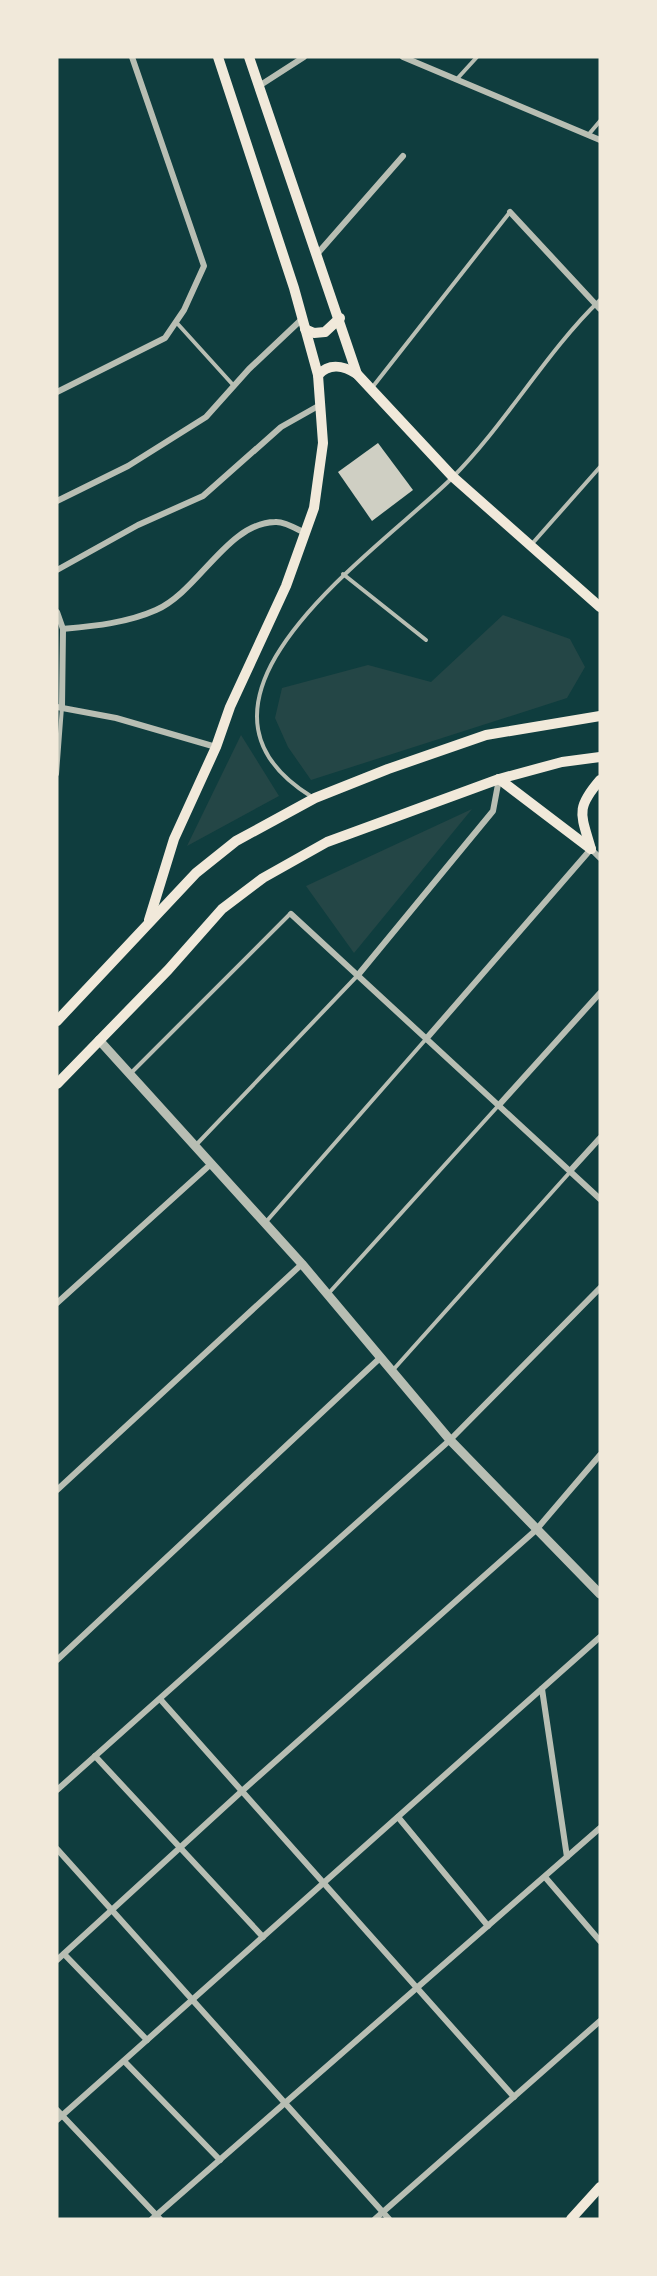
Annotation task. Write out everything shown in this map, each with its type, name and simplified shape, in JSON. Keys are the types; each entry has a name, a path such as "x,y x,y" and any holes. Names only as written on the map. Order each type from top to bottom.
{"main road":[{"path":"150,920 174,838 216,747 230,706 286,586 314,508 323,443 318,375 218,57"},
{"path":"249,57 318,253 357,374 453,477 600,607"},
{"path":"303,324 314,333 325,332 340,318"},
{"path":"318,375 328,368 340,366 357,374"},
{"path":"58,1018 196,873 236,841 315,798 388,769 486,735 600,716"},
{"path":"57,1084 168,970 222,909 263,878 327,842 499,779 562,762 600,757"},
{"path":"499,779 591,849"},
{"path":"591,849 582,818 583,800 600,780"},
{"path":"573,2218 600,2187"}],"street":[{"path":"57,392 165,338 176,322 204,266 132,57"},
{"path":"259,86 304,57"},
{"path":"402,57 600,140"},
{"path":"318,253 404,156"},
{"path":"510,212 598,304"},
{"path":"57,501 128,466 206,417 234,386 303,324"},
{"path":"57,570 138,525 203,496 280,427 320,405"},
{"path":"63,629 110,624 158,609 192,586 220,552 250,528 277,521 305,533"},
{"path":"57,612 63,629 59,707 116,718 216,747"},
{"path":"358,975 493,811 499,779"},
{"path":"426,1039 591,849 600,858"},
{"path":"291,914 600,1199"},
{"path":"499,1106 600,993"},
{"path":"99,1040 302,1264 450,1440 600,1594"},
{"path":"570,1172 600,1138"},
{"path":"57,1303 212,1163"},
{"path":"57,1491 302,1264"},
{"path":"57,1790 450,1440 600,1288"},
{"path":"57,1660 380,1358"},
{"path":"57,1960 242,1791 536,1530 600,1455"},
{"path":"600,1637 124,2061 59,2115 156,2218 600,1828"},
{"path":"542,1689 567,1857"},
{"path":"160,1699 514,2097"},
{"path":"95,1756 263,1937"},
{"path":"398,1817 488,1926"},
{"path":"57,1849 390,2219"},
{"path":"545,1876 600,1941"},
{"path":"64,1954 147,2040"},
{"path":"375,2219 600,2021"},
{"path":"124,2061 220,2160"}],"lane":[{"path":"456,80 477,57"},
{"path":"588,135 600,122"},
{"path":"370,390 510,212"},
{"path":"315,798 288,782 267,758 258,724 260,689 278,649 303,616 344,574 453,477 598,304"},
{"path":"176,322 234,386"},
{"path":"531,545 600,467"},
{"path":"344,574 426,640"},
{"path":"57,774 59,707"},
{"path":"130,1074 291,914"},
{"path":"196,1146 358,975"},
{"path":"265,1223 426,1039"},
{"path":"328,1295 499,1106"},
{"path":"392,1372 570,1172"}],"shaded area":[{"path":"503,615 570,639 585,667 567,698 311,780 288,747 275,718 282,688 368,665 431,682"},
{"path":"241,735 279,796 187,846"},
{"path":"472,809 354,953 306,886"}],"building":[{"path":"378,443 413,490 372,521 338,472"}]}
